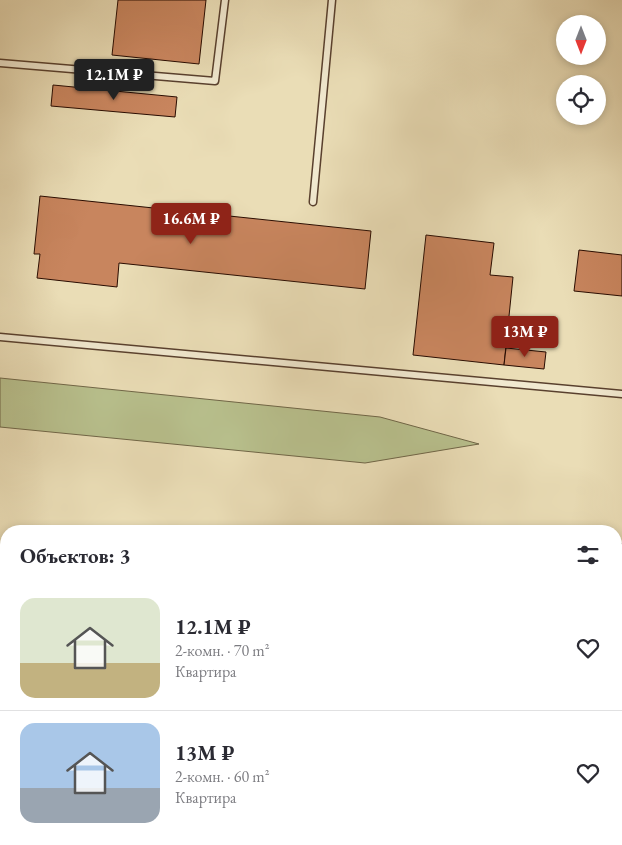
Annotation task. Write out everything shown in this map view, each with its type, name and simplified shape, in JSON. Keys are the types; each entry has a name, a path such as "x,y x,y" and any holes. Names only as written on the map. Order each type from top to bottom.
{"lane":[{"path":"0,63 215,81 225,0"},
{"path":"313,202 332,0"},
{"path":"0,337 622,394"}],"green space":[{"path":"0,378 380,417 479,444 365,463 0,427"}],"building":[{"path":"118,0 206,0 199,64 112,55"},
{"path":"53,85 177,97 175,117 51,106"},
{"path":"40,196 371,231 365,289 119,263 117,287 37,278 40,254 34,254"},
{"path":"426,235 494,243 490,275 513,277 504,365 413,355"},
{"path":"579,250 622,255 622,296 574,291"},
{"path":"506,348 546,352 544,369 504,365"}]}
